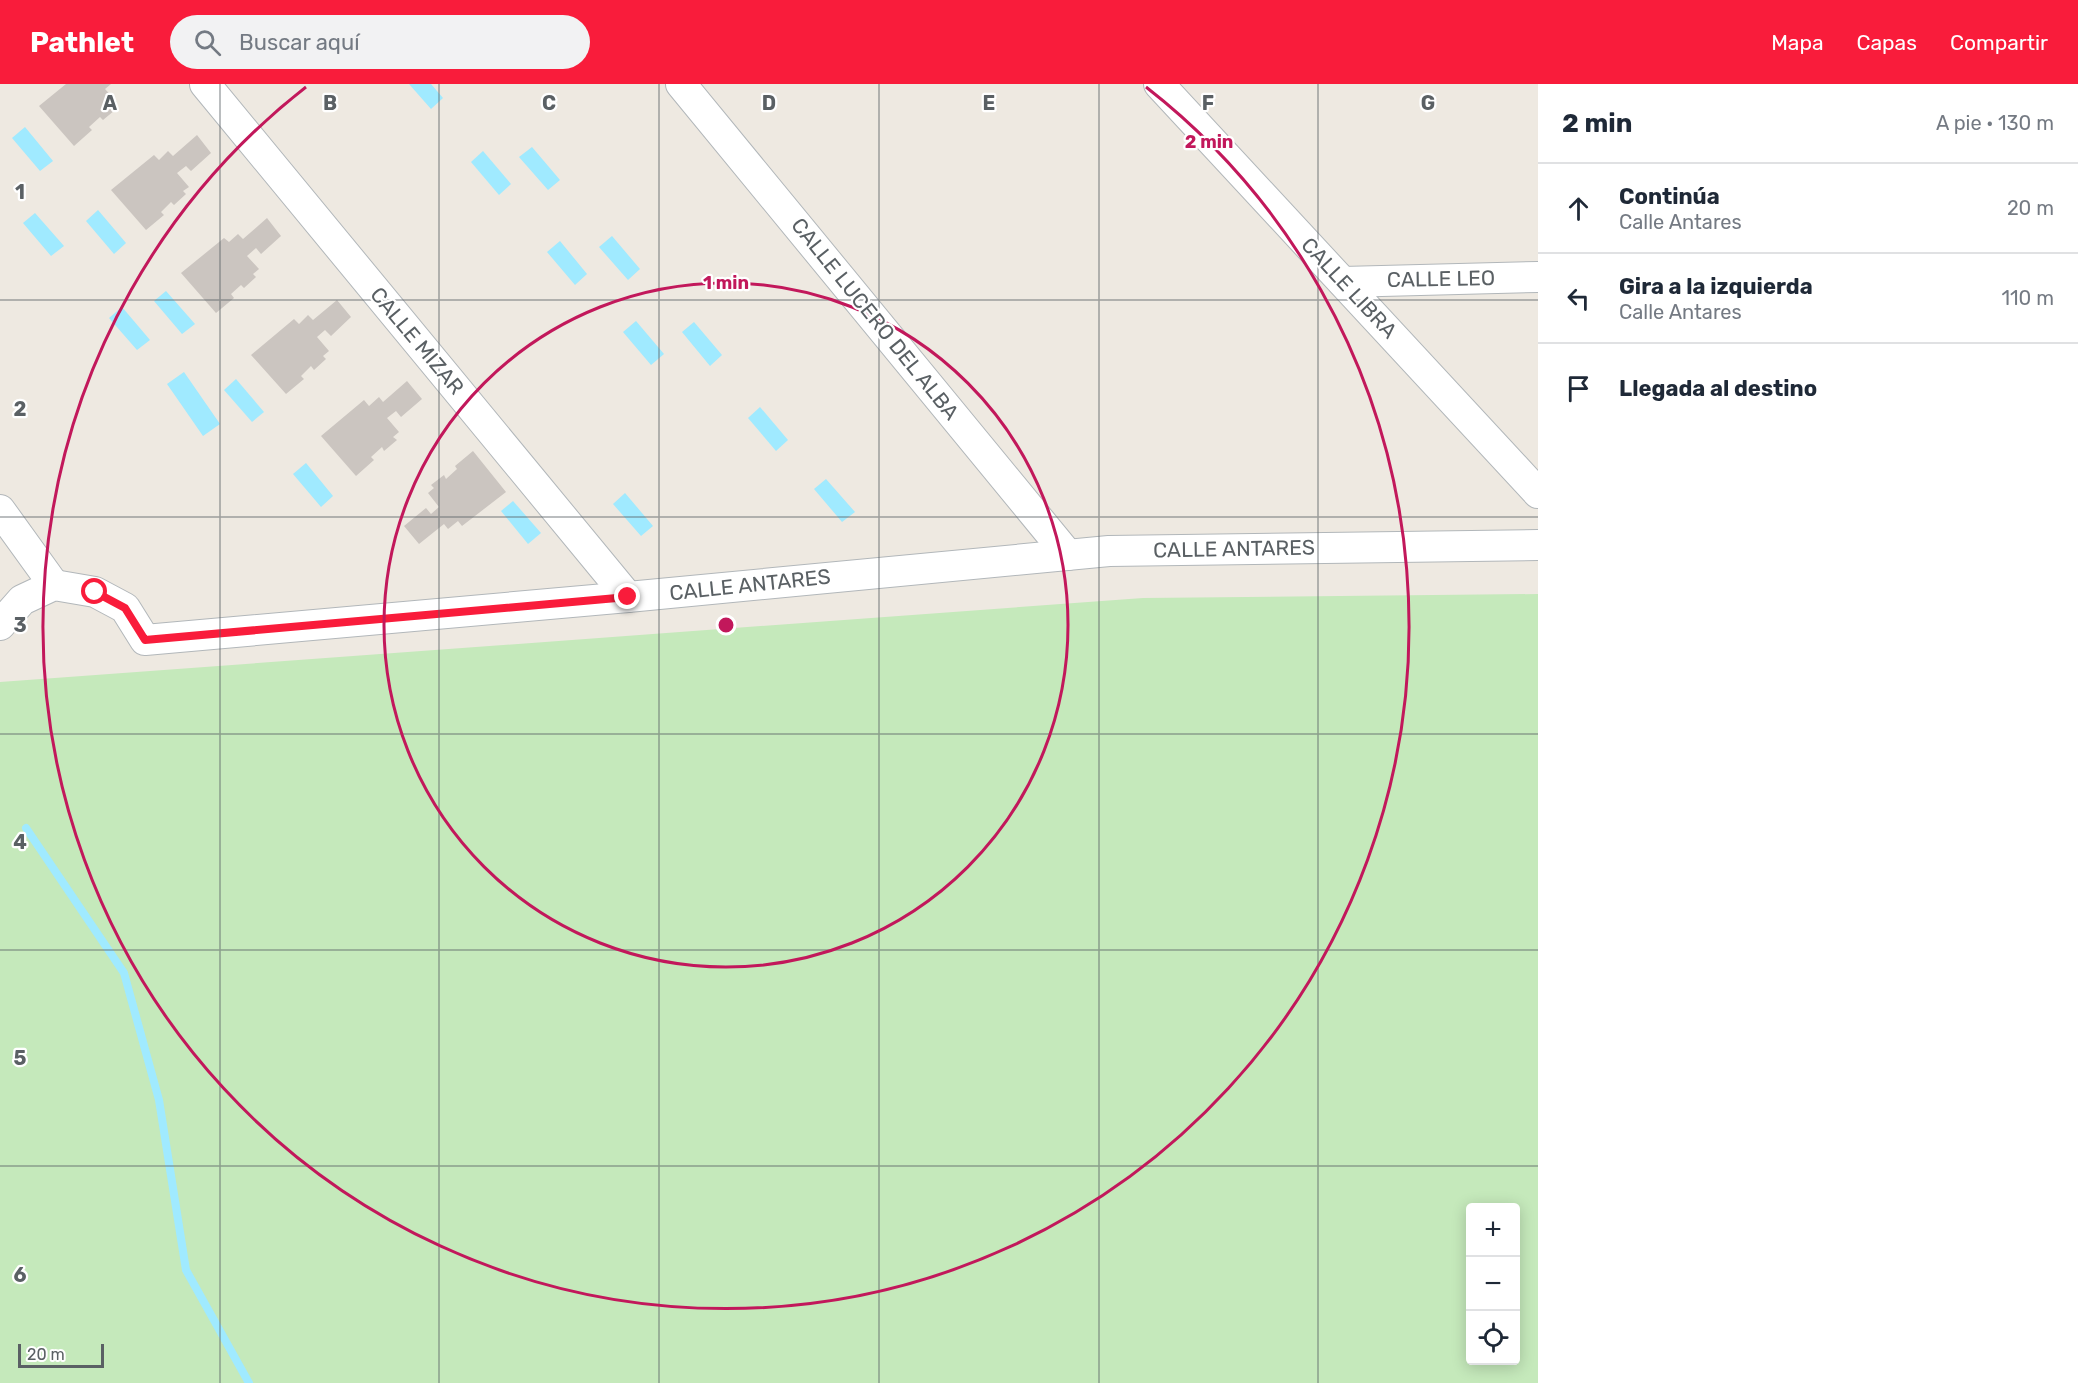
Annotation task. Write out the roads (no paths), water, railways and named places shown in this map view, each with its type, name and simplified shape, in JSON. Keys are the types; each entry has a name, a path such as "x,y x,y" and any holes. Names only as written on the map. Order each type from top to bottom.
{"street":[{"name":"CALLE MIZAR","path":"205,84 628,597"},
{"name":"CALLE LUCERO DEL ALBA","path":"681,84 1068,555"},
{"name":"CALLE LIBRA","path":"1159,84 1538,493"},
{"name":"CALLE LEO","path":"1343,282 1538,277"},
{"path":"0,510 54,585 22,600 0,625"},
{"name":"CALLE ANTARES","path":"54,585 95,592 125,608 145,640 1121,550 1538,545"}],"water":[{"path":"409,84 431,84 443,98 431,109"},
{"path":"25,127 53,161 40,171 12,138"},
{"path":"532,147 560,180 548,190 519,157"},
{"path":"483,151 511,184 499,195 471,162"},
{"path":"98,210 126,243 114,254 86,221"},
{"path":"35,213 64,246 51,256 23,223"},
{"path":"612,236 640,269 628,280 599,247"},
{"path":"560,241 587,274 575,285 547,252"},
{"path":"166,291 195,324 182,334 154,301"},
{"path":"122,307 150,340 137,350 109,318"},
{"path":"636,321 664,354 651,365 623,332"},
{"path":"694,322 722,355 710,366 682,332"},
{"path":"184,372 220,424 203,436 167,384"},
{"path":"236,379 264,412 252,422 224,390"},
{"path":"760,407 788,440 776,451 748,418"},
{"path":"306,463 333,496 321,507 293,474"},
{"path":"826,479 855,512 842,522 814,489"},
{"path":"625,493 653,526 641,536 613,504"},
{"path":"513,501 541,533 528,544 501,511"}],"waterway":[{"path":"26,828 124,973 159,1100 186,1270 249,1383"}]}
